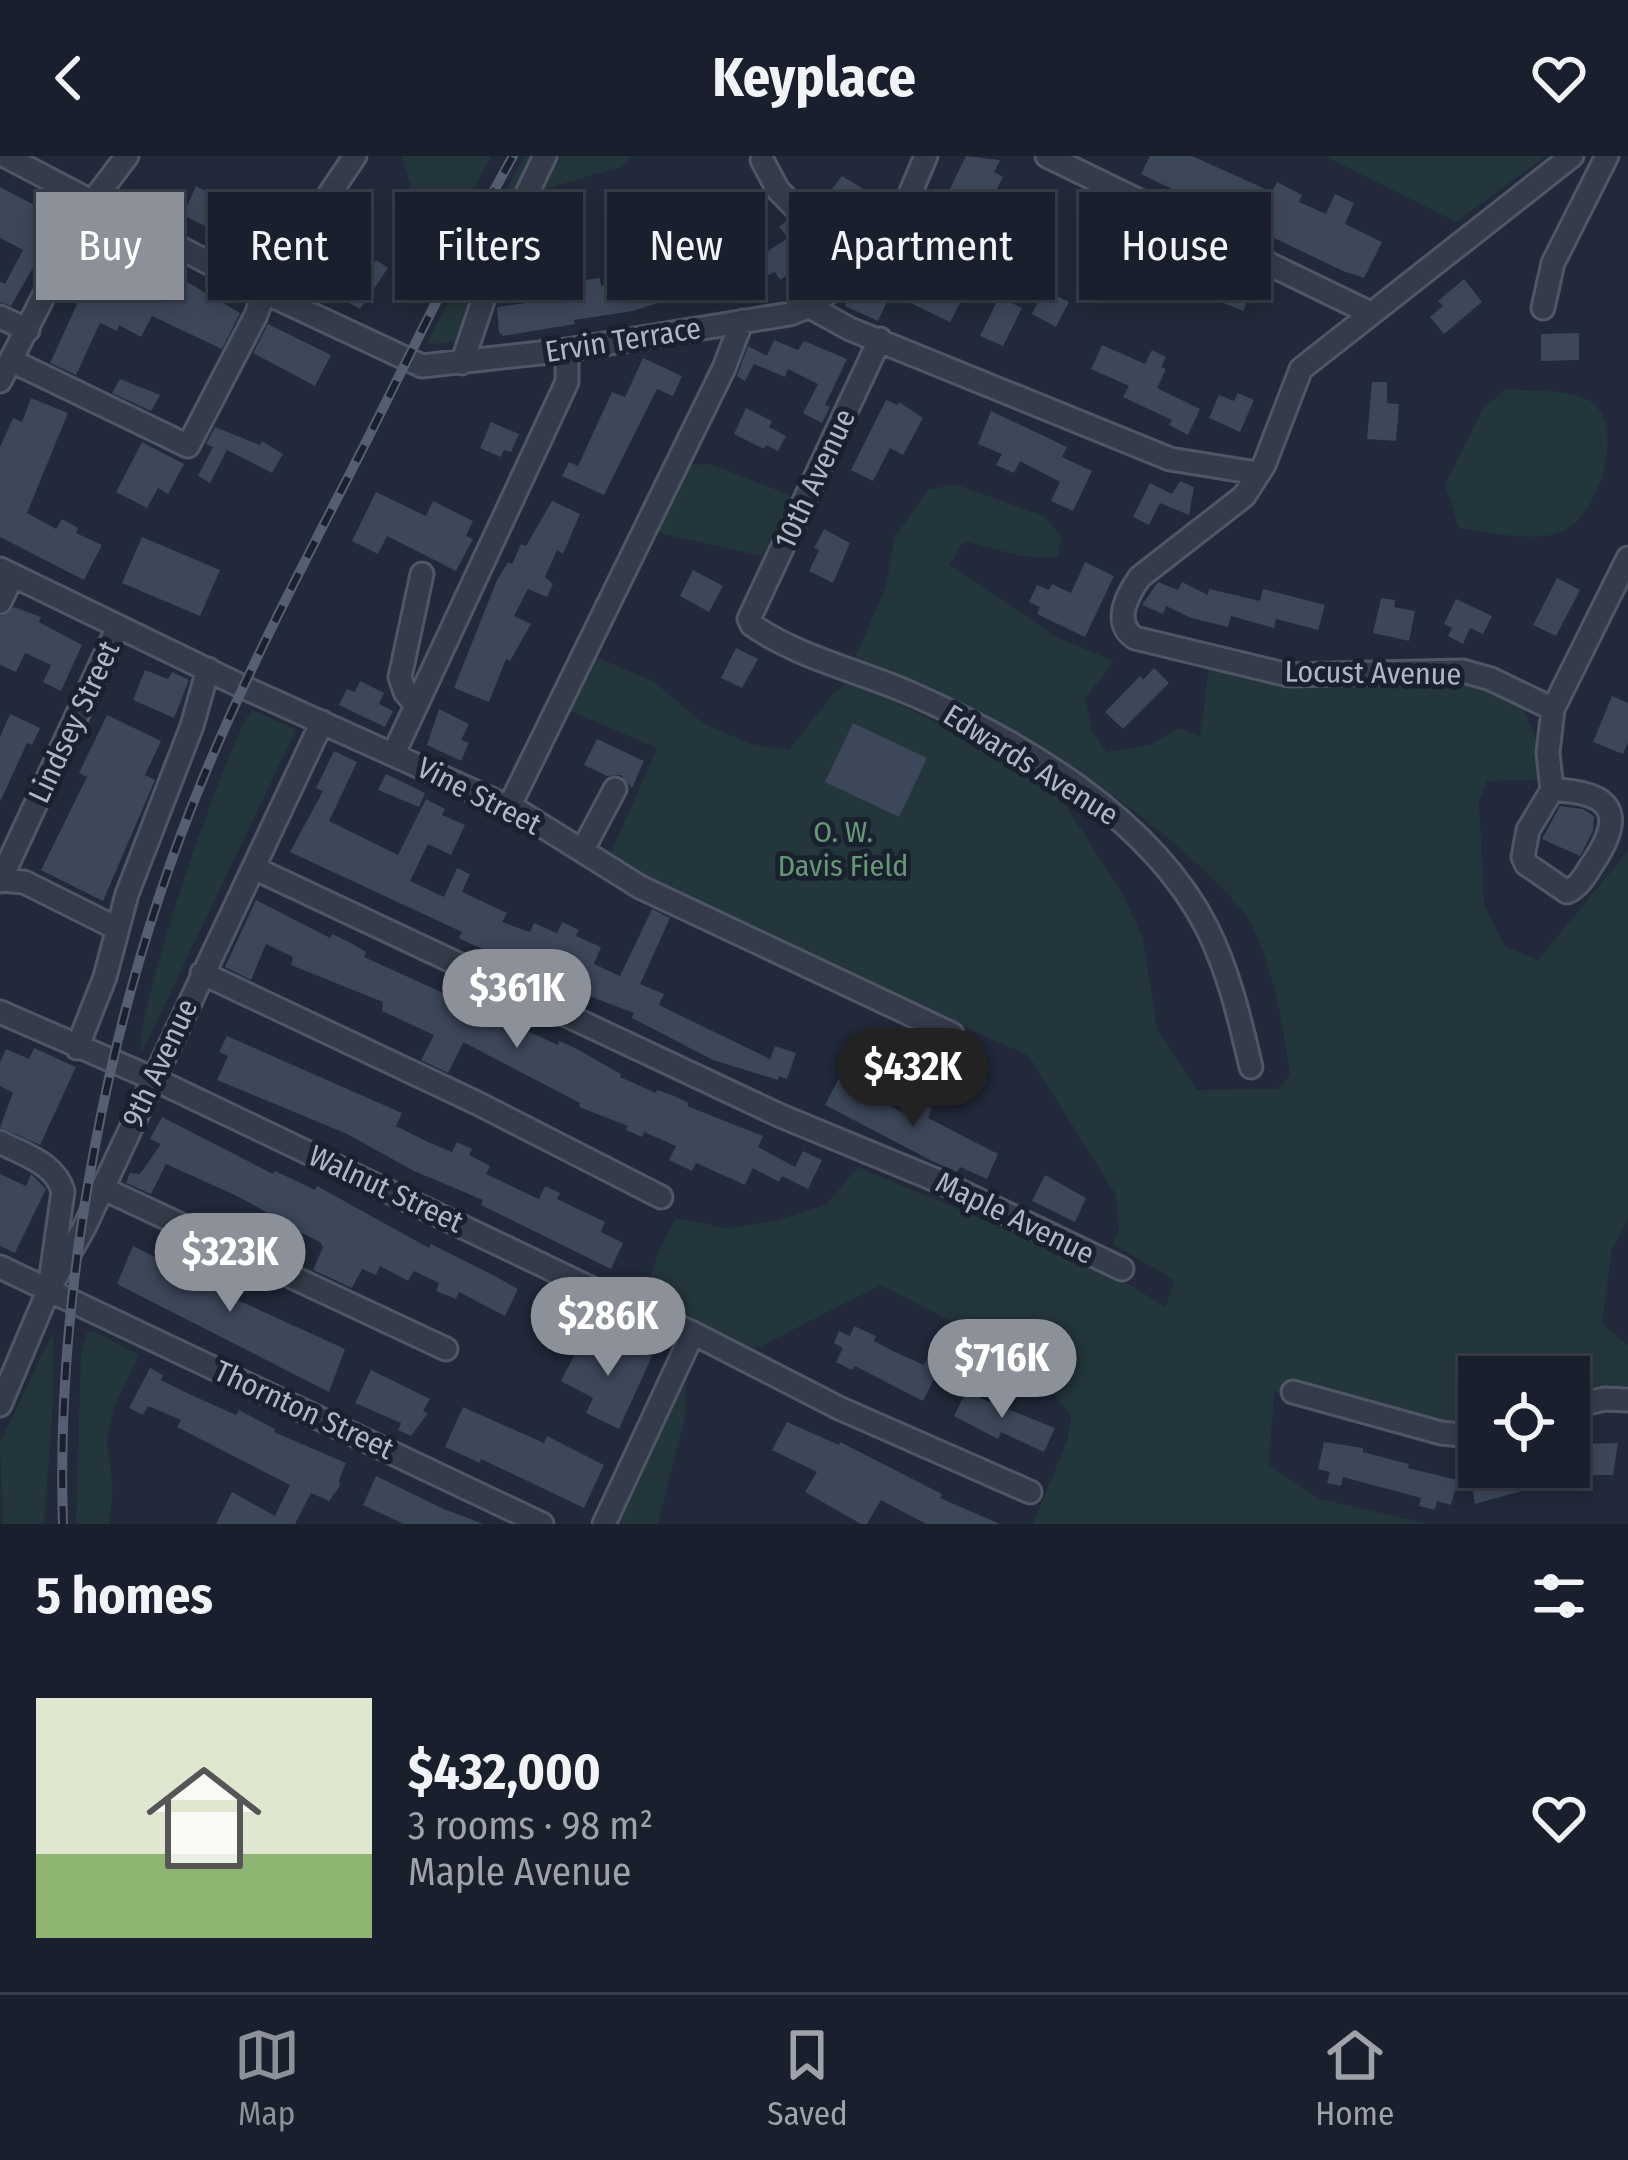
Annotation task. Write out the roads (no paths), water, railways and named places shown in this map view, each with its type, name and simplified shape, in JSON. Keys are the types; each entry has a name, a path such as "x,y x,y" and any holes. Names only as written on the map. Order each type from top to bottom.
{"street":[{"name":"Ervin Terrace","path":"5,156 73,192"},
{"path":"100,192 127,156"},
{"path":"331,192 355,156"},
{"path":"462,363 502,245 545,156"},
{"path":"910,192 926,156"},
{"path":"1047,156 1368,312"},
{"path":"818,300 810,307 1170,458 1257,472 1300,369 1572,156"},
{"path":"1544,308 1552,262 1606,156"},
{"path":"762,160 789,201"},
{"path":"0,381 43,300"},
{"path":"12,361 188,446 261,300"},
{"name":"Ervin Terrace","path":"285,300 422,366 567,350 810,307"},
{"path":"0,316 28,330"},
{"path":"509,807 724,368 742,321"},
{"name":"10th Avenue","path":"749,619 880,339"},
{"path":"394,753 567,382 567,350"},
{"name":"Locust Avenue","path":"1257,472 1244,496 1140,577 1128,594 1123,626 1135,638 1288,676 1463,671 1553,709"},
{"path":"1552,790 1585,794 1609,808 1613,819 1603,849 1576,887 1567,892 1522,857 1528,830 1552,790 1548,732 1553,709 1628,558"},
{"path":"0,602 6,572"},
{"name":"Vine Street","path":"6,572 509,807 677,906 952,1034"},
{"path":"416,705 400,677 422,574"},
{"name":"Edwards Avenue","path":"749,619 759,630 980,726 1123,820 1160,859 1206,926 1234,994 1251,1067"},
{"name":"Lindsey Street","path":"0,881 118,628"},
{"path":"76,1048 105,977 116,928 192,726 208,670"},
{"name":"9th Avenue","path":"1,1400 322,722"},
{"path":"582,851 615,789"},
{"name":"Maple Avenue","path":"254,868 1122,1269"},
{"path":"0,881 24,882 116,928"},
{"path":"202,973 662,1197"},
{"name":"Walnut Street","path":"0,1012 154,1079 693,1333 838,1408 1030,1492"},
{"path":"0,1142 60,1179 63,1191 50,1289"},
{"path":"102,1188 446,1349"},
{"name":"Thornton Street","path":"0,1267 542,1524"},
{"path":"604,1524 693,1333"},
{"path":"1294,1392 1441,1433 1458,1432"},
{"path":"1590,1402 1628,1400"}],"railway":[{"path":"63,1524 68,1338 79,1242 115,1051 169,867 259,653 513,156"}],"park label":[{"name":"O. W. Davis Field","path":"843,849"}]}
